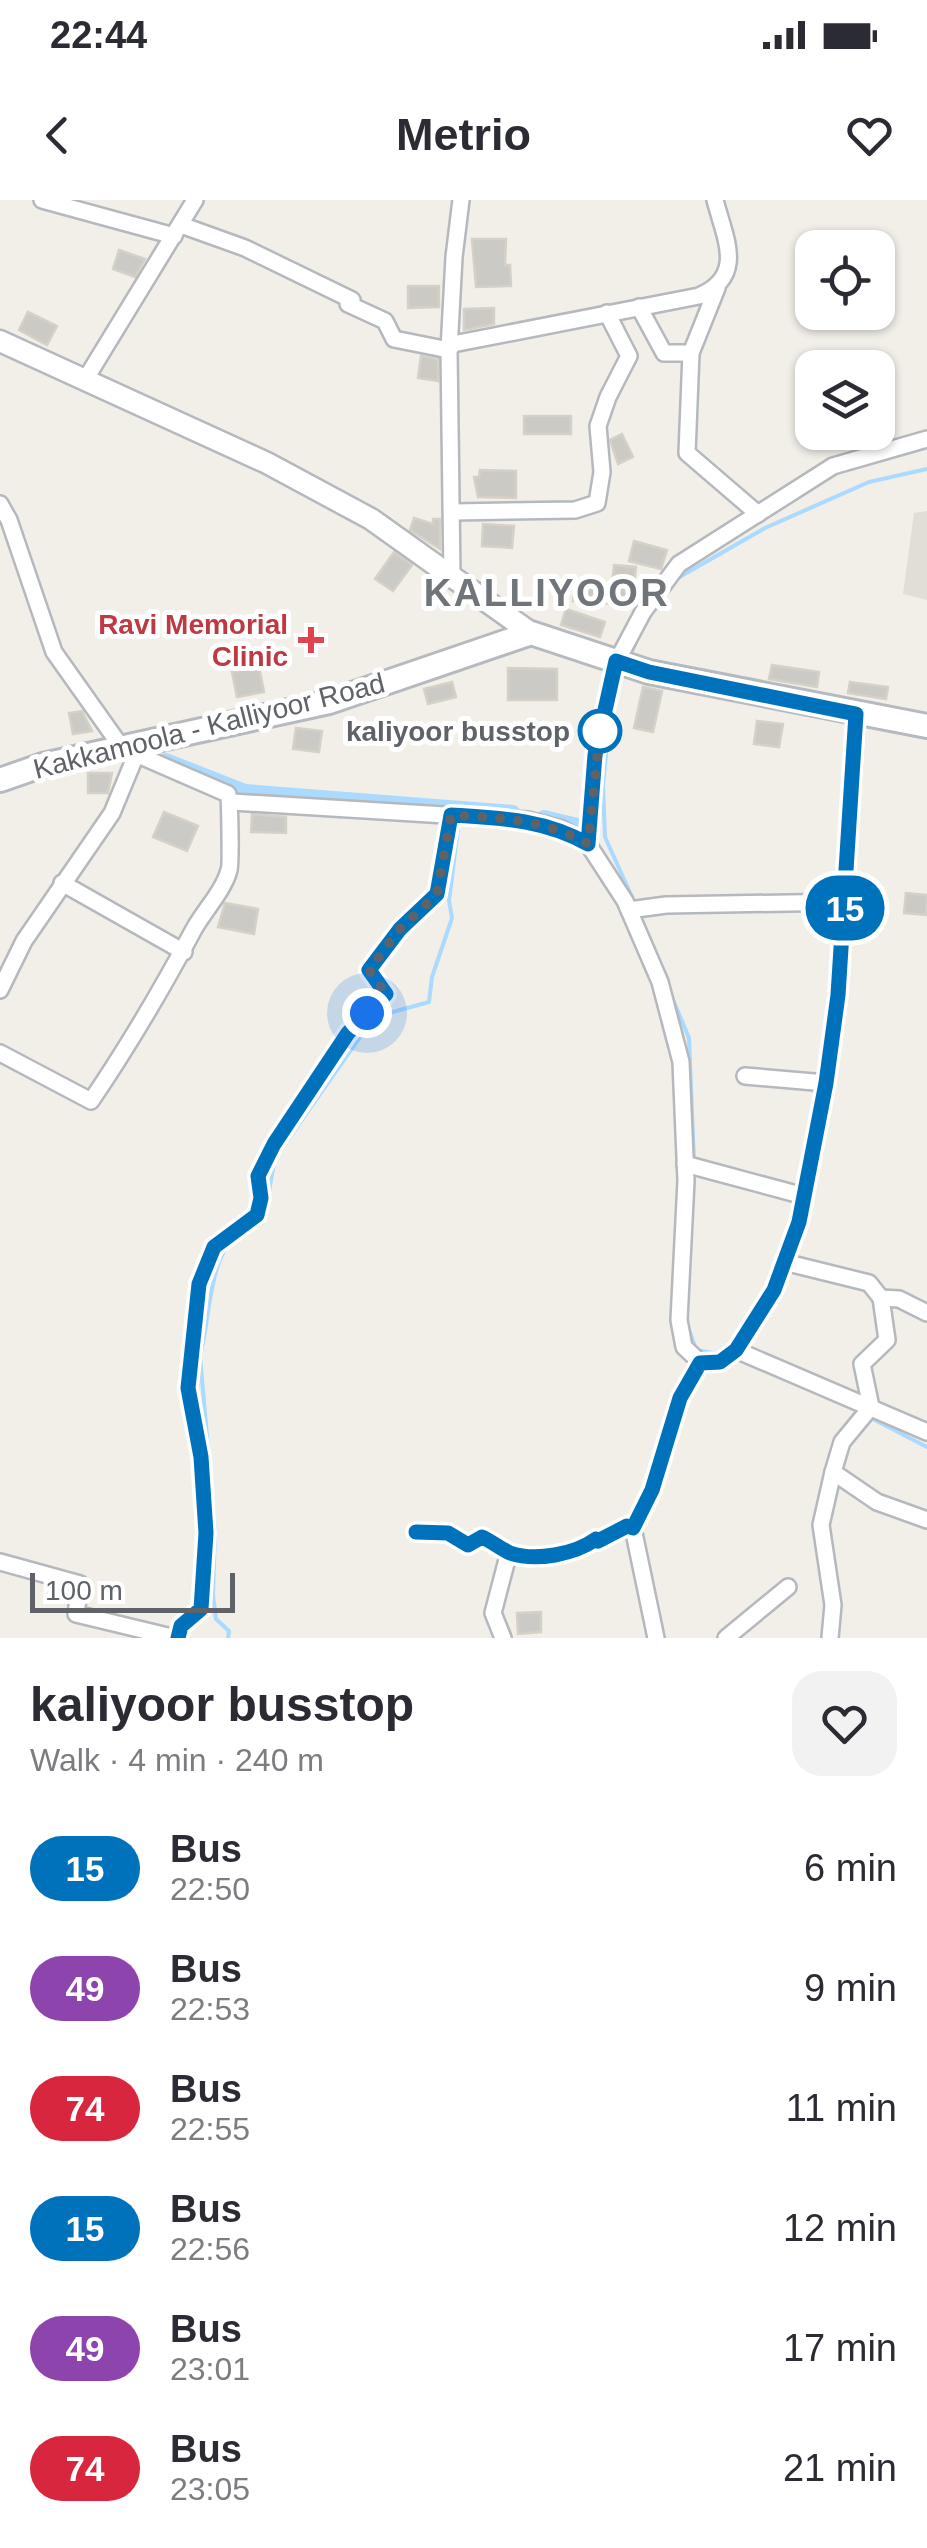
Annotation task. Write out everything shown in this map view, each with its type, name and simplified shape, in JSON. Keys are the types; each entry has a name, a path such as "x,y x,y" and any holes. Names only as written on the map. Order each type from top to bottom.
{"main road":[{"name":"Kakkamoola - Kalliyoor Road","path":"0,780 43,765 129,752 329,702 531,633"},
{"path":"531,633 649,672 927,726"}],"street":[{"path":"42,200 245,248 352,300 348,304 385,321 394,338 448,350"},
{"path":"85,380 196,200"},
{"path":"452,576 448,350 461,200"},
{"path":"715,200 730,260 726,278 717,288 691,354 687,452 758,514"},
{"path":"448,350 453,344 699,296 717,288"},
{"path":"639,307 664,354 691,354"},
{"path":"453,512 576,510 598,504 602,472 598,426 629,356 607,313"},
{"path":"0,341 267,464 354,510 531,633"},
{"path":"588,844 595,755 616,661 643,612 679,564 833,466 927,439"},
{"path":"0,504 54,652 129,752 228,794 232,802 229,873 142,1026 92,1101 0,1053"},
{"path":"232,802 528,820 562,829 588,844 635,910 660,982 681,1062 686,1164 680,1320 684,1346 700,1363 720,1362 736,1350 774,1290 799,1222 826,1083 845,902 856,714"},
{"path":"0,990 24,941 112,813 129,752"},
{"path":"0,1562 80,1584 76,1614 177,1638 181,1626 201,1609 206,1533 201,1457 188,1388 199,1284 214,1247 257,1215 261,1198 258,1176 274,1144 348,1033 386,994 369,970 400,929 437,894 451,815"},
{"path":"62,883 184,952"},
{"path":"635,910 845,902"},
{"path":"745,1076 826,1083"},
{"path":"686,1164 804,1196"},
{"path":"784,1262 869,1283 881,1298 887,1340 862,1364 871,1407"},
{"path":"881,1298 899,1299 927,1313"},
{"path":"736,1350 927,1432"},
{"path":"656,1638 633,1528 652,1490 680,1398 700,1363"},
{"path":"830,1638 833,1605 820,1525 842,1442 871,1407"},
{"path":"833,1472 877,1502 927,1520"},
{"path":"416,1532 448,1533 468,1545 482,1537 508,1552 548,1557 584,1548 627,1526 633,1528"},
{"path":"503,1638 493,1613 508,1552"},
{"path":"726,1638 788,1588"}],"shaded area":[{"path":"927,511 927,600 903,594 914,513"}],"building":[{"path":"472,239 506,239 505,265 510,265 511,286 476,287"},
{"path":"119,250 145,259 135,277 113,269"},
{"path":"408,286 439,286 439,307 408,308"},
{"path":"494,308 494,324 464,330 464,309"},
{"path":"28,312 57,326 47,345 19,330"},
{"path":"421,356 438,359 438,381 418,378"},
{"path":"524,416 571,416 571,434 524,434"},
{"path":"622,434 633,457 618,464 610,440"},
{"path":"480,470 516,471 516,498 478,497 474,477 479,477"},
{"path":"414,518 433,524 433,519 440,519 440,549 410,530"},
{"path":"483,524 514,526 512,548 482,546"},
{"path":"634,541 667,550 661,569 629,561"},
{"path":"394,552 412,565 393,591 375,579"},
{"path":"614,565 636,567 632,605 573,601 576,581 612,587"},
{"path":"566,609 605,622 600,637 561,625"},
{"path":"772,665 819,672 817,687 769,679"},
{"path":"259,666 264,692 237,697 232,672"},
{"path":"508,668 557,669 557,700 508,700"},
{"path":"452,682 456,697 428,704 424,689"},
{"path":"850,682 888,687 886,699 848,693"},
{"path":"643,687 662,691 653,732 634,728"},
{"path":"82,711 92,731 73,734 69,713"},
{"path":"757,721 783,724 779,747 754,744"},
{"path":"296,728 322,731 319,752 293,749"},
{"path":"88,773 112,773 108,793 88,793"},
{"path":"164,812 198,826 187,851 153,837"},
{"path":"252,814 286,817 286,833 251,832"},
{"path":"906,893 927,895 926,915 904,913"},
{"path":"225,903 258,909 254,934 218,927"},
{"path":"541,1612 541,1632 518,1634 517,1613"}],"waterway":[{"path":"676,579 765,528 869,482 927,469"},
{"path":"631,653 639,635"},
{"path":"608,733 603,785 605,837 636,906"},
{"path":"166,760 245,791 513,812"},
{"path":"544,817 582,826"},
{"path":"268,1197 275,1158 360,1037 382,1015 429,1002 432,977 452,918 449,901 458,828"},
{"path":"669,990 689,1038 694,1161"},
{"path":"228,1638 229,1631 216,1619 213,1595 215,1529 200,1356 213,1282 222,1255 235,1239 262,1223 264,1216"},
{"path":"687,1324 696,1350 719,1354"},
{"path":"869,1417 927,1447"}],"bus line":[{"name":"15","path":"178,1638 181,1626 201,1609 206,1533 201,1457 188,1388 199,1284 214,1247 257,1215 261,1198 258,1176 274,1144 348,1033 386,994 369,970 400,929 437,894 451,815 528,820 562,829 588,844 595,755 616,661 649,672 856,714 838,995 826,1083 799,1222 774,1290 736,1350 720,1362 700,1363 680,1398 652,1490 633,1528 627,1526 584,1548 548,1557 508,1552 482,1537 468,1545 448,1533 416,1532"}],"place":[{"name":"Ravi Memorial Clinic","path":"311,640"},
{"name":"kaliyoor busstop","path":"600,731"}],"district":[{"name":"KALLIYOOR","path":"547,593"}],"route":[{"path":"367,1013 386,994 369,970 400,929 437,894 451,815 528,820 562,829 588,844 600,731"}]}
